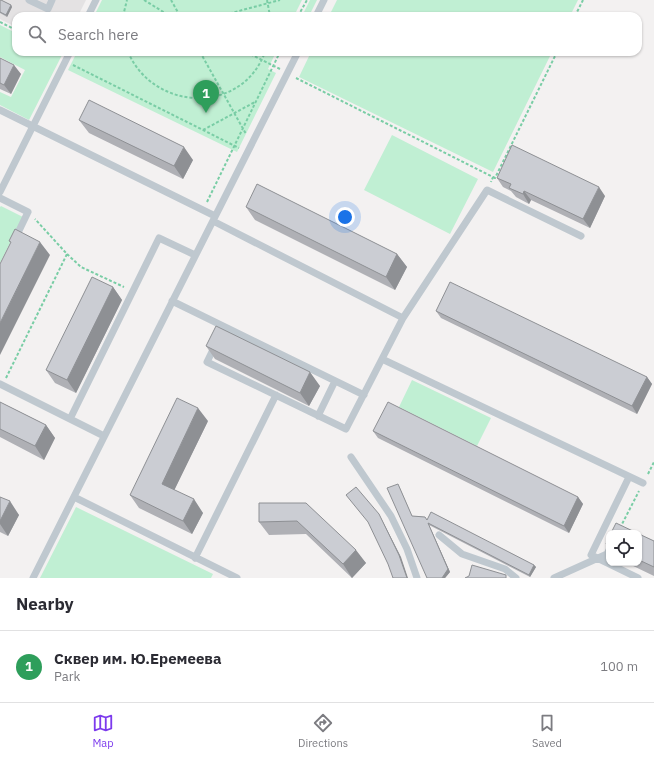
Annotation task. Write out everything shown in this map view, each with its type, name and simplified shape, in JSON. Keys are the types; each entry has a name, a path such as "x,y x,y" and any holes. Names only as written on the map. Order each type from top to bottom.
{"lane":[{"path":"29,0 48,9 52,0"},
{"path":"90,12 96,0"},
{"path":"318,12 324,0"},
{"path":"11,248 28,212 0,193 68,56"},
{"path":"33,578 296,56"},
{"path":"0,110 202,210 214,218 403,318"},
{"path":"224,327 207,362 346,430 403,318 487,190 581,236"},
{"path":"70,419 159,238 195,255"},
{"path":"172,301 364,395"},
{"path":"382,359 643,483"},
{"path":"318,416 335,380"},
{"path":"1,385 104,436"},
{"path":"195,558 276,396"},
{"path":"351,457 391,516 407,549 417,578"},
{"path":"629,476 591,555 638,578"},
{"path":"74,498 235,577"},
{"path":"439,535 462,554 505,569 516,578"},
{"path":"554,578 606,554"}],"path":[{"path":"124,12 127,0"},
{"path":"144,0 164,12"},
{"path":"171,0 178,12"},
{"path":"267,0 269,12"},
{"path":"236,12 280,0"},
{"path":"300,12 306,0"},
{"path":"577,12 583,0"},
{"path":"0,22 12,28"},
{"path":"130,56 134,64 145,78 166,92 182,97 199,98 223,94 244,81 256,69 263,56"},
{"path":"202,56 251,143"},
{"path":"255,56 274,65 287,74 493,177"},
{"path":"202,210 278,56"},
{"path":"487,190 493,177 495,178 555,56"},
{"path":"65,62 247,152"},
{"path":"203,130 256,102"},
{"path":"28,212 81,267 132,292"},
{"path":"1,385 67,254"},
{"path":"620,530 654,462"}],"shaded area":[{"path":"0,0 86,0 80,12 12,12 12,25 0,19"}],"green space":[{"path":"102,0 302,0 296,12 96,12"},
{"path":"310,0 317,0 311,12 304,12"},
{"path":"337,0 578,0 572,12 331,12"},
{"path":"0,25 12,31 12,56 61,56 29,120 0,105 0,92 11,97 25,70 0,57"},
{"path":"75,56 274,56 268,69 276,73 237,152 68,70"},
{"path":"309,56 550,56 493,172 299,77"},
{"path":"392,135 478,179 450,234 364,190"},
{"path":"1,206 23,217 0,263 0,207"},
{"path":"412,380 491,418 477,446 399,407"},
{"path":"76,507 213,574 211,578 40,578"}],"building":[{"path":"0,0 11,5 6,15 0,12"},
{"path":"0,58 14,65 4,85 0,83"},
{"path":"89,100 184,147 174,166 79,120"},
{"path":"512,145 599,187 583,219 524,191 523,194 509,188 511,184 497,178"},
{"path":"257,184 397,254 386,277 246,207"},
{"path":"15,229 40,242 0,323 0,264 11,242 9,241"},
{"path":"92,277 113,287 67,380 46,370"},
{"path":"450,282 647,377 632,406 436,311"},
{"path":"216,326 310,372 300,393 206,346"},
{"path":"177,398 198,408 162,484 194,499 183,521 130,495"},
{"path":"0,402 46,425 35,446 0,429"},
{"path":"388,402 578,497 564,526 373,431"},
{"path":"398,484 412,516 425,517 427,520 431,512 534,565 529,575 428,523 448,569 442,578 427,578 387,488"},
{"path":"356,487 379,514 399,555 407,578 393,578 368,522 346,495"},
{"path":"0,497 10,501 0,521"},
{"path":"259,503 306,503 356,550 343,564 297,521 259,522"},
{"path":"616,523 631,530 612,530"},
{"path":"642,535 654,541 654,567 642,561"},
{"path":"472,565 506,575 506,578 465,578 469,576"}],"place":[{"name":"Сквер им. Ю.Еремеева","path":"206,113"}]}
